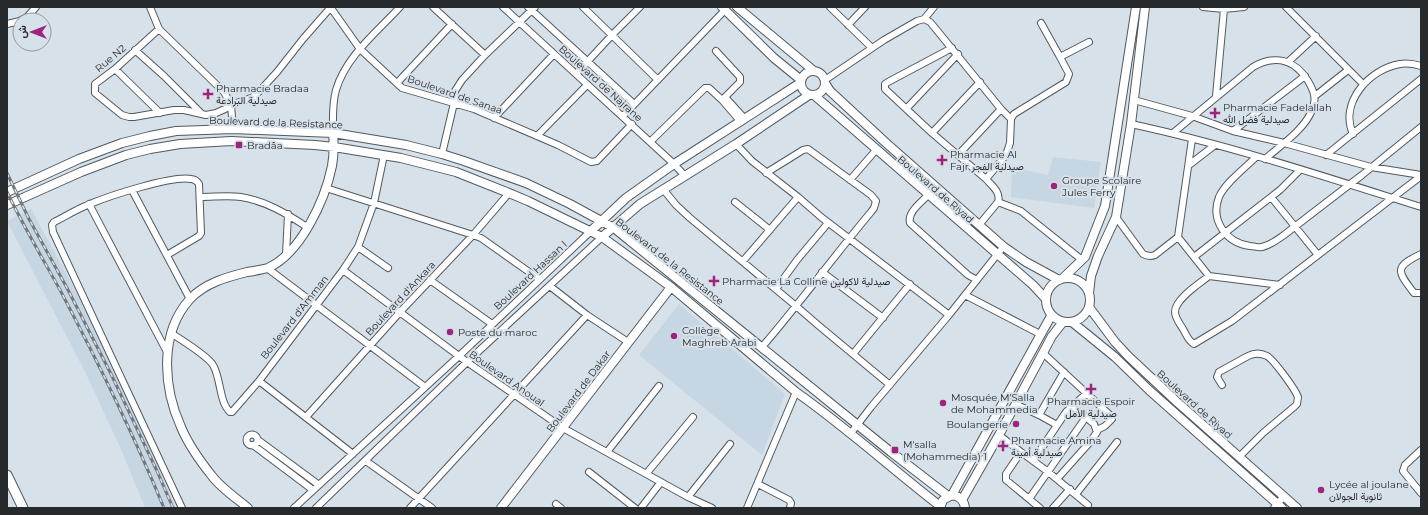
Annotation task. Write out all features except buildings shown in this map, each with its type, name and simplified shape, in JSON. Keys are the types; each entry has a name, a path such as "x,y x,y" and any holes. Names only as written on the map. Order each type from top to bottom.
{"main road":[{"path":"737,7 814,71"},
{"path":"1136,7 1106,206 1085,257 1050,287 1045,298 1051,316 1062,322 1072,322 1081,318 1087,311 1089,307 1091,276 1098,256 1116,217 1131,124 1145,7"},
{"path":"724,8 774,58 801,81"},
{"path":"1135,19 1144,20"},
{"path":"602,237 640,204 812,95 820,92 825,82 820,73 808,71 803,75 801,81 803,90 812,95"},
{"name":"Boulevard Hassan I","path":"591,231 626,198 674,164 801,81"},
{"name":"Boulevard de Riyad","path":"825,82 830,91 885,142 1004,247 1026,262 1061,279"},
{"name":"Boulevard de Riyad","path":"812,95 1033,285 1045,298"},
{"name":"Boulevard de la Resistance","path":"7,192 79,159 122,143 150,136 176,132 234,129 333,133 406,145 442,154 526,183 614,228 858,424 950,495 956,495 965,505"},
{"path":"248,508 213,477 198,457 181,428 171,397 167,372 167,352 171,333 179,316 190,299 204,288 220,279 267,268 286,255 297,243 316,212 326,188 332,164 334,147 333,133"},
{"name":"Boulevard de la Resistance","path":"7,206 81,172 126,155 180,144 230,141 334,147 401,158 456,172 528,201 602,237 671,287 796,392 818,407 940,507"},
{"path":"1061,279 1072,278 1086,286 1089,293"},
{"name":"Boulevard de Dakar","path":"501,508 671,287"},
{"name":"Boulevard de Riyad","path":"1089,307 1115,342 1128,356 1177,402 1297,508"},
{"path":"940,507 943,500 950,495 1051,316"},
{"path":"965,505 1015,404 1052,336 1062,322"},
{"name":"Boulevard de Riyad","path":"1072,322 1085,331 1115,357 1277,507"},
{"path":"7,475 23,508"}],"street":[{"path":"150,7 159,29 224,92 231,105 234,129"},
{"name":"Rue N2","path":"159,29 115,69 95,84 94,93 122,115 134,117 184,110 206,115 225,110 231,105 255,96 331,7"},
{"name":"Boulevard de Sanaa","path":"331,7 360,49 402,88 474,109 594,162 597,161 632,124"},
{"path":"333,133 333,112 336,91 345,68 360,49 400,7"},
{"path":"433,7 485,55"},
{"name":"Boulevard de Najrane","path":"503,7 587,85 632,124 685,176"},
{"path":"583,7 658,80"},
{"path":"576,74 640,7"},
{"path":"830,7 872,48"},
{"path":"848,25 865,7"},
{"path":"825,82 872,48 917,21 924,19 934,7"},
{"path":"1203,7 1224,9 1244,7"},
{"path":"1286,7 1363,84"},
{"path":"442,154 454,104 455,91 462,80 485,55 520,22 532,8 588,63 634,104"},
{"path":"623,116 724,8"},
{"path":"1216,96 1224,9"},
{"path":"924,19 930,22 958,54 1001,109 1011,119"},
{"path":"986,179 1006,155 1010,144 1011,119 1017,112 1066,82 1068,74 1041,23"},
{"path":"397,84 452,24"},
{"path":"1288,62 1316,36"},
{"path":"1060,57 1089,42"},
{"path":"952,48 885,84 886,90 932,133 986,179 998,192 998,202 979,225"},
{"path":"135,50 164,76 201,113"},
{"path":"716,51 740,77 741,80 723,99"},
{"path":"494,118 554,54"},
{"path":"942,54 949,64"},
{"path":"907,108 958,54"},
{"path":"1173,133 1216,96 1257,64 1269,60 1288,62 1305,76 1313,88 1315,96 1312,110 1305,123 1265,159"},
{"path":"1353,134 1349,119 1351,105 1357,92 1363,84 1380,72 1398,64 1412,64 1421,66"},
{"path":"115,69 160,113"},
{"path":"1315,96 1348,70"},
{"path":"1234,131 1305,76"},
{"path":"1326,155 1421,80"},
{"path":"932,133 980,82"},
{"path":"537,136 587,85"},
{"path":"650,142 705,88 709,88 723,99 743,120"},
{"path":"1134,100 1192,116 1234,131 1284,143 1371,168 1421,175"},
{"path":"958,155 1001,109"},
{"path":"1131,124 1173,133 1265,159 1421,207"},
{"path":"1256,157 1229,184 1220,196 1216,215 1218,222 1225,233 1236,243 1245,246 1260,247 1271,244 1371,168 1421,127"},
{"path":"1116,217 1143,254 1147,256 1155,256 1178,237 1182,200 1189,165 1192,139"},
{"path":"736,144 752,161 798,196 828,223 850,238 949,315"},
{"path":"1189,165 1215,145"},
{"path":"762,347 874,208 876,201 871,195 808,149 766,172"},
{"path":"850,180 876,150"},
{"name":"Boulevard d'Amman","path":"171,333 212,364 217,376 225,408 230,412 234,410 259,381 343,270 358,247 374,203 384,155"},
{"path":"1194,257 1271,197 1300,170"},
{"path":"1209,276 1182,298 1176,307 1175,314 1177,319 1189,340 1194,344 1232,322 1421,175"},
{"path":"167,255 200,235 199,184 192,179 180,178 171,180 132,190 89,204 54,222 52,225 53,232 182,508"},
{"path":"326,188 481,238 539,279"},
{"path":"663,189 676,205 690,218 890,385"},
{"path":"132,190 190,299"},
{"name":"Boulevard d'Ankara","path":"306,417 400,312 473,235 509,193"},
{"path":"928,195 912,213 910,223 976,280"},
{"path":"743,261 798,196"},
{"path":"200,197 240,197 257,200 288,214 307,227"},
{"path":"1271,197 1318,255"},
{"path":"735,202 770,230"},
{"path":"998,202 1021,211 1082,260"},
{"path":"89,204 167,352"},
{"path":"286,255 288,214"},
{"path":"776,289 797,260 828,223"},
{"name":"Boulevard Hassan I","path":"294,508 459,356 591,231"},
{"path":"316,508 468,362 551,287 602,237"},
{"path":"1178,237 1209,276 1280,286"},
{"path":"358,247 388,268"},
{"path":"851,434 1004,247"},
{"path":"1421,254 1407,260 1401,269 1402,274 1414,293 1421,293"},
{"path":"267,268 425,387"},
{"name":"Boulevard Anoual","path":"343,270 459,356 563,428 688,497 712,508"},
{"path":"822,272 883,318"},
{"path":"430,280 492,324"},
{"path":"853,354 910,284"},
{"path":"551,287 587,315 628,342"},
{"path":"965,295 1040,334"},
{"path":"410,508 587,315"},
{"path":"1043,353 1112,418 1110,423 1097,430 1090,442 1057,479"},
{"path":"1222,385 1217,377 1219,372 1248,356 1262,354 1267,356 1274,363 1298,397 1297,404 1263,432 1239,457"},
{"path":"1039,415 1064,372"},
{"path":"259,381 353,454"},
{"path":"607,452 659,386"},
{"path":"747,508 796,392"},
{"path":"1033,461 1066,412 1087,393"},
{"path":"1015,404 1057,425"},
{"path":"1072,406 1094,424 1097,430"},
{"path":"646,474 693,416"},
{"path":"1029,499 1047,471 1086,418"},
{"path":"313,490 253,445 249,444 247,441 248,436 252,434 255,435 258,440 318,485"},
{"path":"999,435 1070,489 1088,505"},
{"path":"253,445 257,443 258,440"},
{"path":"1076,494 1117,442"},
{"path":"688,497 730,444"},
{"path":"1421,450 1405,465 1403,471 1421,493"},
{"path":"1021,452 1010,467 1005,478 1040,508"},
{"path":"274,461 279,455"},
{"path":"366,461 432,508"},
{"path":"589,472 635,508"},
{"path":"641,508 661,482"},
{"path":"758,484 789,500 791,503 790,508"},
{"path":"1053,508 1070,489"},
{"path":"1277,507 1284,496"}],"shaded area":[{"name":"Groupe Scolaire Jules Ferry","path":"1053,157 1101,162 1094,208 1011,197 1012,167 1048,175"},
{"path":"31,209 85,308 134,410 176,508 145,508 121,449 86,374 7,221"},
{"path":"679,304 785,394 762,455 639,355"}],"railway":[{"path":"7,173 29,219 67,288 111,374 173,508"},
{"path":"7,192 101,369 140,452 164,508"}],"place":[{"name":"Pharmacie Bradaa صيدلية البرادعة","path":"208,94"},
{"name":"Pharmacie Fadelallah صيدلية فضل الله","path":"1215,113"},
{"name":"Bradâa","path":"239,145"},
{"name":"Pharmacie Al Fajr صيدلية الفجر","path":"942,160"},
{"name":"Groupe Scolaire Jules Ferry","path":"1054,186"},
{"name":"Pharmacie La Colline صيدلية لاكولين","path":"714,281"},
{"name":"Poste du maroc","path":"450,332"},
{"name":"Collège Maghreb Arabi","path":"674,336"},
{"name":"Pharmacie Espoir صيدلية الأمل","path":"1091,389"},
{"name":"Mosquée M'Salla de Mohammedia","path":"943,403"},
{"name":"Boulangerie","path":"1016,424"},
{"name":"Pharmacie Amina صيدلية أمينة","path":"1003,446"},
{"name":"M'salla (Mohammedia) 1","path":"895,450"},
{"name":"Lycée al joulane ثانوية الجولان","path":"1321,490"}]}
